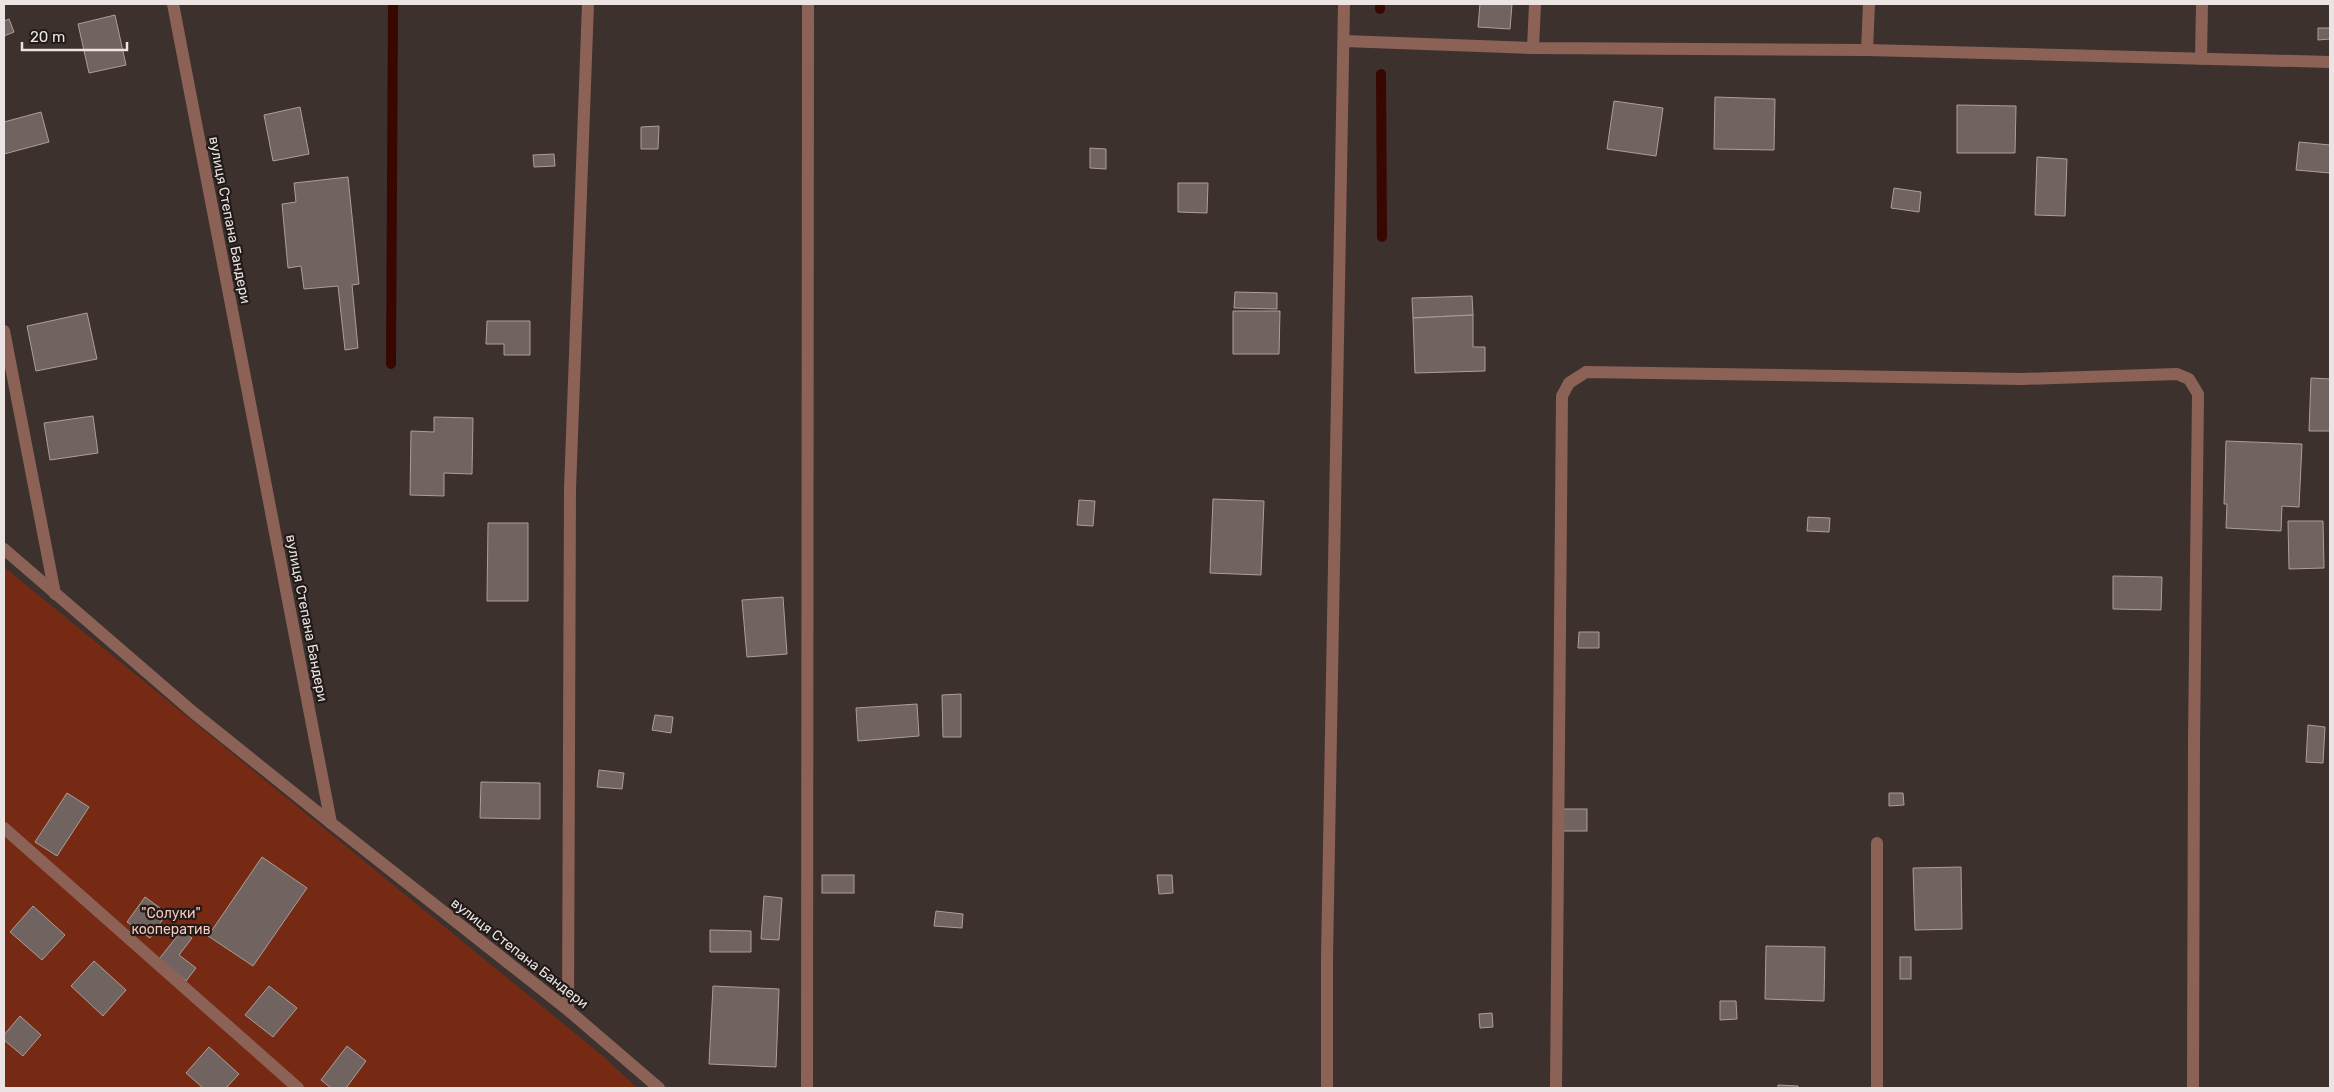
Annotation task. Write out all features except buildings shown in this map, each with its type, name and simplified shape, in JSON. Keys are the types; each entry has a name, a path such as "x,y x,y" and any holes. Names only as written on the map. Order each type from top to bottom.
{"street":[{"name":"вулиця Степана Бандери","path":"173,4 331,823 568,1010 660,1088"},
{"path":"568,1010 570,489 588,4"},
{"path":"807,1088 808,4"},
{"path":"1327,1088 1327,957 1344,4"},
{"path":"1533,48 1535,4"},
{"path":"1867,50 1869,4"},
{"path":"2201,59 2202,4"},
{"path":"1344,41 1533,48 1867,50 2330,62"},
{"path":"4,332 55,594"},
{"path":"1556,1088 1562,396 1570,383 1586,372 2022,379 2177,374 2189,379 2198,394 2193,1088"},
{"path":"4,549 194,713 331,823"},
{"path":"4,828 298,1088"},
{"path":"1877,843 1877,1088"}],"green space":[{"name":"\"Солуки\" кооператив","path":"4,567 604,1057 637,1088 4,1088"}],"waterway":[{"path":"391,364 393,4"},
{"path":"1380,4 1380,9"},
{"path":"1381,74 1382,237"}]}
